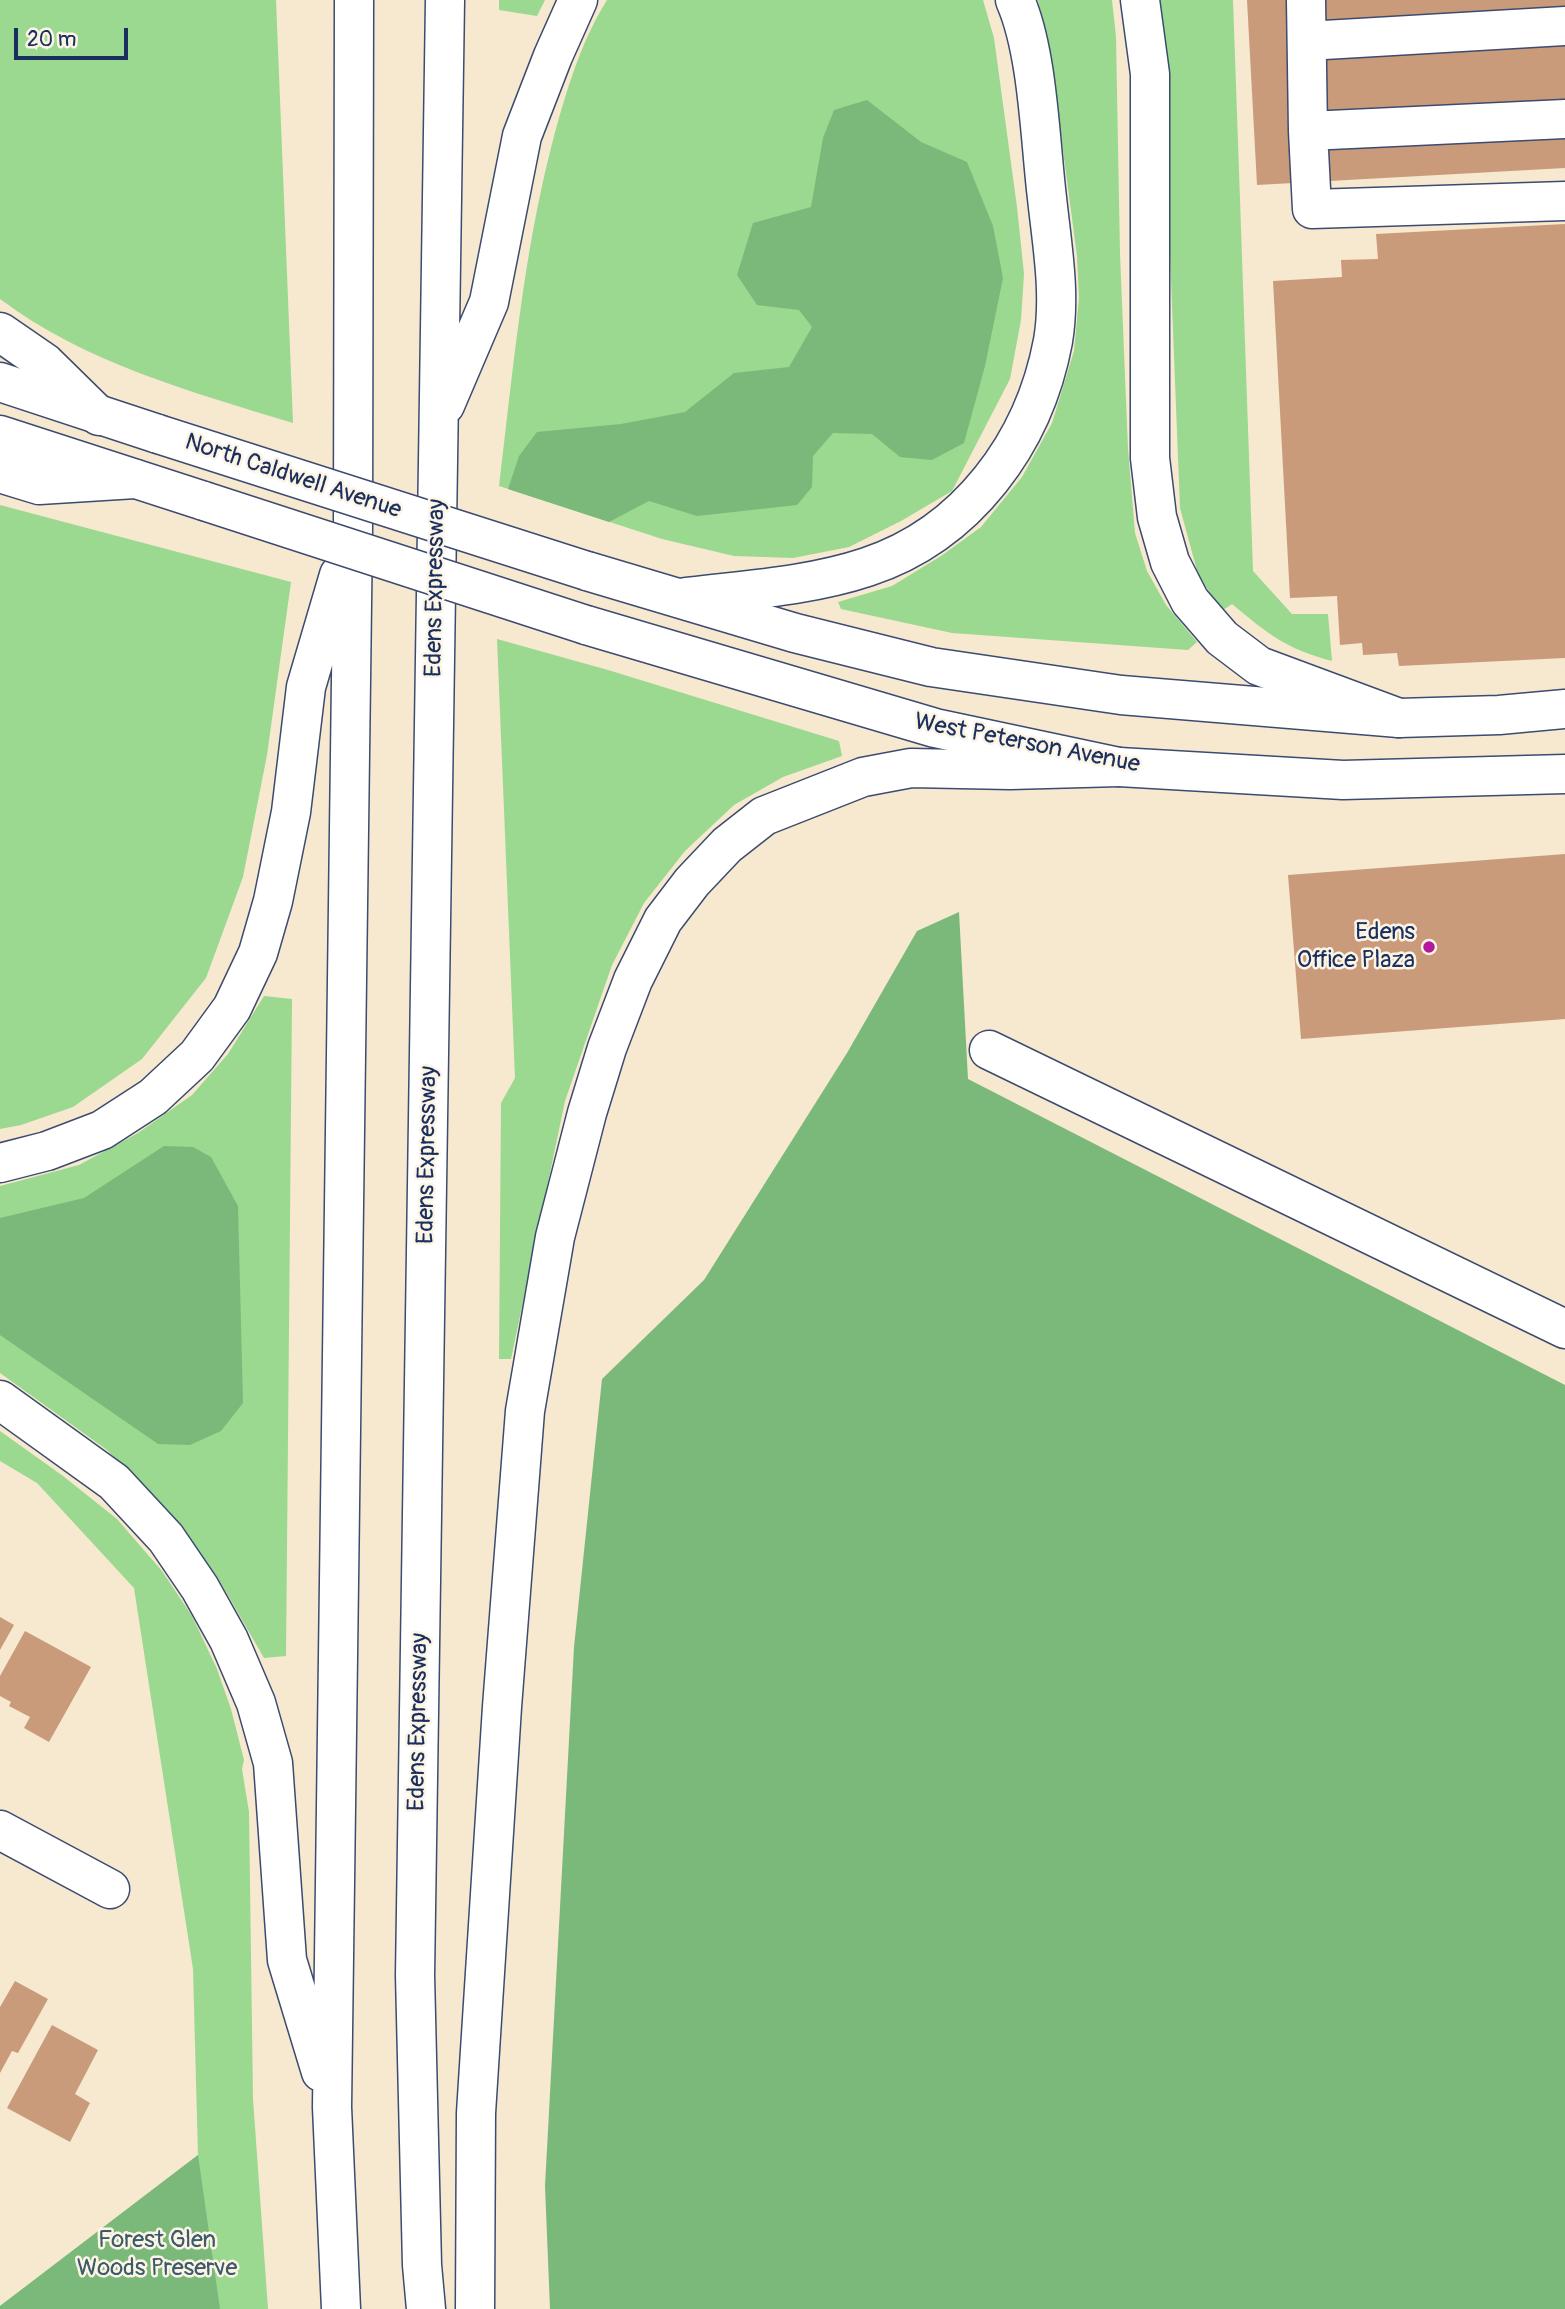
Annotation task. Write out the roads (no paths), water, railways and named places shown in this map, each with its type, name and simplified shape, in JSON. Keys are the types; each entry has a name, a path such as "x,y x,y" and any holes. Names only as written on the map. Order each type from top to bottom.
{"main road":[{"path":"329,0 352,85"},
{"path":"341,2309 332,2107 353,529 354,0"},
{"name":"Edens Expressway","path":"426,2309 422,2265 415,1975 445,0"},
{"path":"438,423 489,302 522,136 578,0"},
{"path":"678,598 823,579 868,566 915,546 954,518 991,480 1018,440 1039,398 1053,339 1056,280 1032,67 1021,13 1015,0"},
{"path":"1140,0 1150,74 1150,458 1157,517 1170,562 1190,601 1222,638 1259,666 1399,718"},
{"path":"1306,0 1312,209 1565,201"},
{"path":"1307,41 1565,26"},
{"path":"1308,131 1565,119"},
{"path":"0,332 46,363 99,416"},
{"name":"North Caldwell Avenue","path":"0,382 99,416 678,598"},
{"name":"North Caldwell Avenue","path":"0,435 586,625"},
{"path":"0,473 39,485 135,479"},
{"path":"0,1163 47,1151 102,1130 153,1097 197,1056 232,1008 258,953 273,901 291,812 306,687 353,529"},
{"path":"678,598 795,633 931,667 1121,695 1399,718 1499,715 1565,709"},
{"name":"West Peterson Avenue","path":"586,625 935,728 1119,767 1343,780 1565,775"},
{"path":"475,2309 477,2113 502,1707 525,1411 555,1237 587,1113 607,1048 633,980 663,920 692,883 727,845 764,816 775,811 863,777 911,768 1010,770 1119,767"},
{"path":"989,1051 1565,1329"},
{"path":"0,1400 114,1482 166,1538 200,1588 229,1640 256,1703 273,1763 287,1960 332,2107"},
{"path":"0,1830 110,1889"}],"place":[{"name":"Edens Office Plaza","path":"1429,947"}],"park label":[{"name":"Forest Glen Woods Preserve","path":"157,2255"}]}
